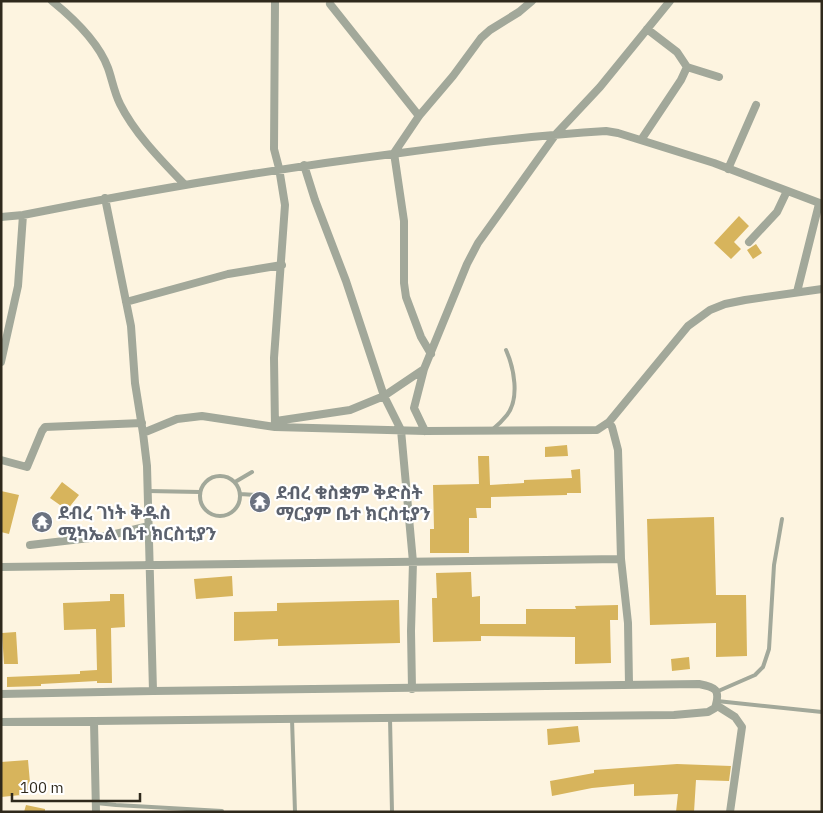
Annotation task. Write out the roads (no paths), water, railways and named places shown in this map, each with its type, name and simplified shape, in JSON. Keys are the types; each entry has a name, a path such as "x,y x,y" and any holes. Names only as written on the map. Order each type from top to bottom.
{"street":[{"path":"52,1 66,12 85,32 104,59 120,103 132,123 184,184"},
{"path":"275,1 274,149 285,205 274,358 275,424"},
{"path":"431,354 421,337 406,297 404,283 404,221 394,154 419,116 453,76 481,38 532,1"},
{"path":"425,431 414,408 424,369 467,264 478,243 556,134 600,87 670,1"},
{"path":"330,4 419,116"},
{"path":"647,29 677,52 687,67 719,77"},
{"path":"641,140 681,80 687,67"},
{"path":"728,169 756,105"},
{"path":"1,217 23,215 105,198 279,168 556,134 606,131 641,140 728,169 821,204 797,292"},
{"path":"304,165 314,200 346,281 384,396 401,430 413,562 412,689"},
{"path":"748,242 777,212 787,191"},
{"path":"105,198 131,326 135,383 143,433 148,491 153,691"},
{"path":"1,362 18,286 23,215"},
{"path":"126,302 228,274 282,265"},
{"path":"143,433 177,419 202,416 275,424 425,431 597,430 609,422 688,326 710,310 735,302 822,289"},
{"path":"275,424 350,410 384,396 424,369"},
{"path":"609,422 618,450 621,559 628,623 630,685"},
{"path":"1,460 27,467 45,427 142,423"},
{"path":"30,545 107,536 149,526"},
{"path":"1,567 621,559"},
{"path":"1,694 699,684 712,687 716,692 717,703 715,708 708,712 674,715 1,722"},
{"path":"717,703 735,717 742,727 730,812"},
{"path":"94,722 96,812"}],"lane":[{"path":"491,431 507,415 514,398 510,359 506,350"},
{"path":"235,482 252,472"},
{"path":"216,476 226,476 235,482 240,494 236,508 228,514 218,516 209,513 202,506 199,497 204,483 216,476"},
{"path":"148,491 200,492"},
{"path":"240,494 257,495"},
{"path":"716,692 755,675 763,667 769,649 774,565 782,519"},
{"path":"717,703 822,712"},
{"path":"390,718 392,812"},
{"path":"292,719 294,812"},
{"path":"96,802 116,805 222,810"},
{"path":"116,805 120,812"}],"place":[{"name":"ደብረ ቁስቋም ቅድስት ማርያም ቤተ ክርስቲያን","path":"260,502"},
{"name":"ደብረ ገነት ቅዱስ ሚካኤል ቤተ ክርስቲያን","path":"42,522"}]}
